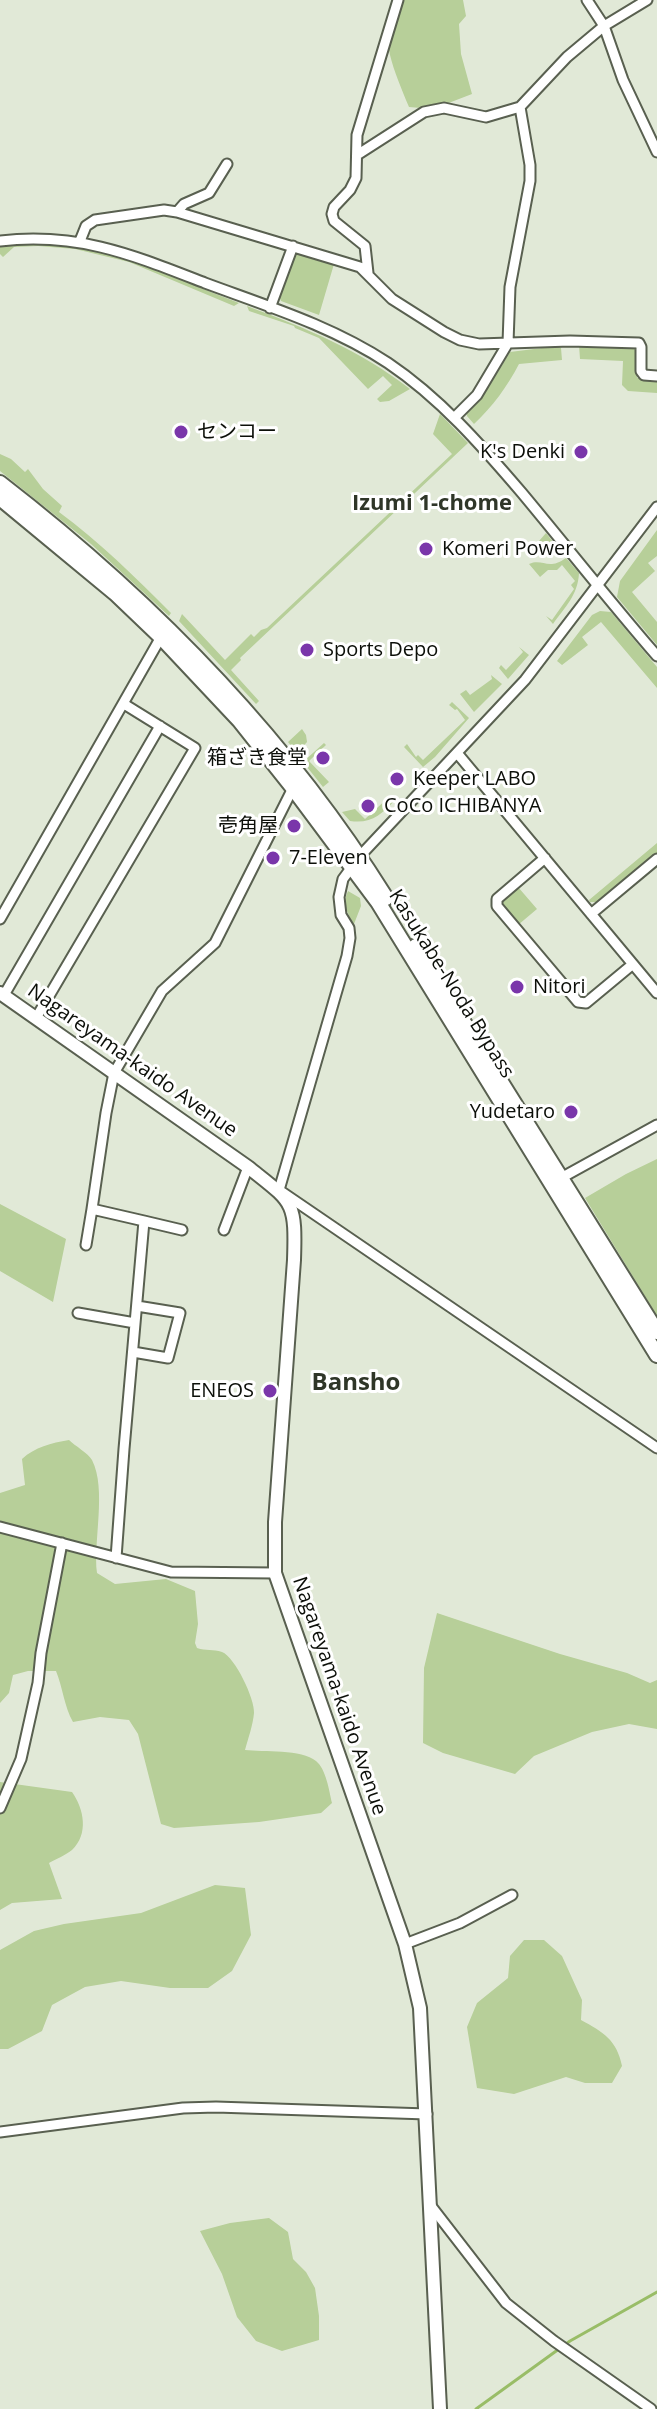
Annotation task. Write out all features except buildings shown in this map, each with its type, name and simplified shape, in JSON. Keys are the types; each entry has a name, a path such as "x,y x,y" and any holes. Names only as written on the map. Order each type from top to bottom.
{"highway":[{"name":"Kasukabe-Noda Bypass","path":"0,483 147,608 265,733 356,861 657,1332"},
{"name":"Kasukabe-Noda Bypass","path":"0,498 115,593 161,637 239,720 356,861 378,902 657,1355"}],"main road":[{"name":"Nagareyama-kaido Avenue","path":"2,994 248,1167 279,1190 290,1203 295,1236 275,1522 275,1573 405,1944 420,2008 440,2409"}],"street":[{"path":"368,273 365,246 334,221 332,214 356,178 357,135 398,0"},
{"path":"587,0 604,26 623,80 657,152"},
{"path":"357,155 424,112 444,108 486,117 520,107 567,57 604,26 647,0"},
{"path":"454,418 477,395 508,343 510,287 530,181 520,107"},
{"path":"177,212 184,204 209,193 227,164"},
{"path":"80,241 86,226 95,220 164,210 177,212 360,267 392,299 460,340 479,344 570,341 639,343 641,371 644,375 657,376"},
{"path":"0,241 80,241 125,252 334,333 378,356 425,390 495,462 657,656"},
{"path":"270,308 293,246"},
{"path":"657,507 541,660 356,861 343,879 339,897 341,915 349,928 347,956 279,1190 657,1448"},
{"path":"0,919 161,637"},
{"path":"36,1018 195,748 124,704"},
{"path":"2,994 160,726"},
{"path":"457,753 657,993"},
{"path":"86,1245 114,1073 162,991 215,943 293,788"},
{"path":"545,858 497,899 497,906 515,928 582,1004 633,964"},
{"path":"591,914 657,859"},
{"path":"561,1178 657,1125"},
{"path":"224,1230 248,1167"},
{"path":"92,1209 182,1230"},
{"path":"116,1558 144,1221"},
{"path":"133,1352 168,1358 180,1313 137,1306"},
{"path":"78,1313 135,1323"},
{"path":"0,1527 171,1572 275,1573"},
{"path":"0,1808 21,1759 38,1683 62,1543"},
{"path":"405,1944 460,1923 512,1895"},
{"path":"0,2132 205,2107 427,2114"},
{"path":"431,2206 506,2303 651,2409"}],"green space":[{"path":"392,0 463,0 466,16 459,24 461,54 472,94 433,109 409,107 390,55 387,28"},
{"path":"41,243 69,246 119,257 239,303 234,306 129,262 75,249 14,247 3,257 0,254 0,246"},
{"path":"298,253 334,264 319,315 281,301 279,296 293,255"},
{"path":"247,306 332,342 372,363 410,389 389,401 380,402 377,399 392,385 383,376 368,389 319,338 249,311"},
{"path":"579,345 634,348 637,352 637,378 657,380 657,393 628,391 622,385 623,361 580,359"},
{"path":"558,346 562,360 519,364 499,396 474,424 467,416 466,412 487,390 510,352"},
{"path":"440,414 468,443 240,658 231,670 259,701 256,704 179,621 182,614 225,660 251,634 254,637 267,628 452,454 433,434"},
{"path":"0,454 25,472 28,469 43,489 62,506 59,512 131,573 171,613 169,616 91,544 0,471"},
{"path":"657,530 657,556 648,563 655,571 632,592 657,622 657,645 617,597 620,581"},
{"path":"546,533 561,552 552,557 535,553 532,549"},
{"path":"566,558 579,573 578,581 570,600 553,624 546,616 552,620 574,589 571,585 575,581 562,565 540,577 529,564 555,564"},
{"path":"600,611 611,612 657,667 657,688 601,622 582,637 588,645 562,665 557,661 592,615"},
{"path":"519,647 529,655 508,679 499,668 501,665 506,670 523,652"},
{"path":"491,675 502,684 474,712 460,694 466,690 470,695 492,679"},
{"path":"452,702 469,718 423,767 404,747 407,744 416,757 418,755 423,760 465,720 457,709 449,705"},
{"path":"302,729 307,742 297,753 288,742"},
{"path":"324,743 326,745 309,761 329,782 323,787 303,762"},
{"path":"390,796 395,800 370,820 350,821 342,812 355,809 365,819"},
{"path":"657,843 657,853 600,902 590,902 589,900"},
{"path":"518,887 537,909 518,925 502,905 502,900"},
{"path":"348,891 360,898 361,906 354,924 346,908"},
{"path":"657,1159 657,1316 585,1198"},
{"path":"0,1204 66,1239 53,1302 0,1271"},
{"path":"69,1440 92,1460 99,1486 97,1573 115,1584 166,1579 195,1591 197,1648 227,1655 251,1698 253,1718 245,1750 302,1754 316,1761 325,1774 332,1803 321,1813 259,1822 174,1828 161,1824 138,1734 129,1720 100,1717 73,1722 56,1671 28,1671 13,1675 9,1693 0,1703 0,1493 25,1485 22,1459 32,1451"},
{"path":"437,1613 650,1683 657,1680 657,1729 629,1724 592,1732 534,1756 515,1774 443,1753 423,1743 424,1668"},
{"path":"0,1782 72,1792 76,1799 83,1821 81,1837 72,1850 49,1863 62,1899 12,1903 0,1910"},
{"path":"215,1885 245,1888 251,1935 232,1971 208,1988 170,1988 121,1981 85,1987 52,2005 42,2031 8,2049 0,2049 0,1950 34,1931 141,1913"},
{"path":"524,1940 544,1940 562,1956 582,2000 581,2020 608,2038 620,2057 622,2066 612,2083 585,2083 566,2077 514,2094 477,2088 467,2027 477,2003 508,1978 510,1956"},
{"path":"269,2218 288,2232 293,2259 306,2272 315,2288 319,2316 319,2340 282,2351 256,2341 237,2317 222,2274 200,2231"}],"waterway":[{"path":"476,2409 570,2341 657,2292"}],"place":[{"name":"センコー","path":"181,432"},
{"name":"K's Denki","path":"581,452"},
{"name":"Komeri Power","path":"426,549"},
{"name":"Sports Depo","path":"307,650"},
{"name":"箱ざき食堂","path":"323,758"},
{"name":"Keeper LABO","path":"397,779"},
{"name":"CoCo ICHIBANYA","path":"368,806"},
{"name":"壱角屋","path":"294,826"},
{"name":"7-Eleven","path":"273,858"},
{"name":"Nitori","path":"517,987"},
{"name":"Yudetaro","path":"571,1112"},
{"name":"ENEOS","path":"270,1391"}],"district":[{"name":"Izumi 1-chome","path":"432,504"},
{"name":"Bansho","path":"356,1383"}]}
